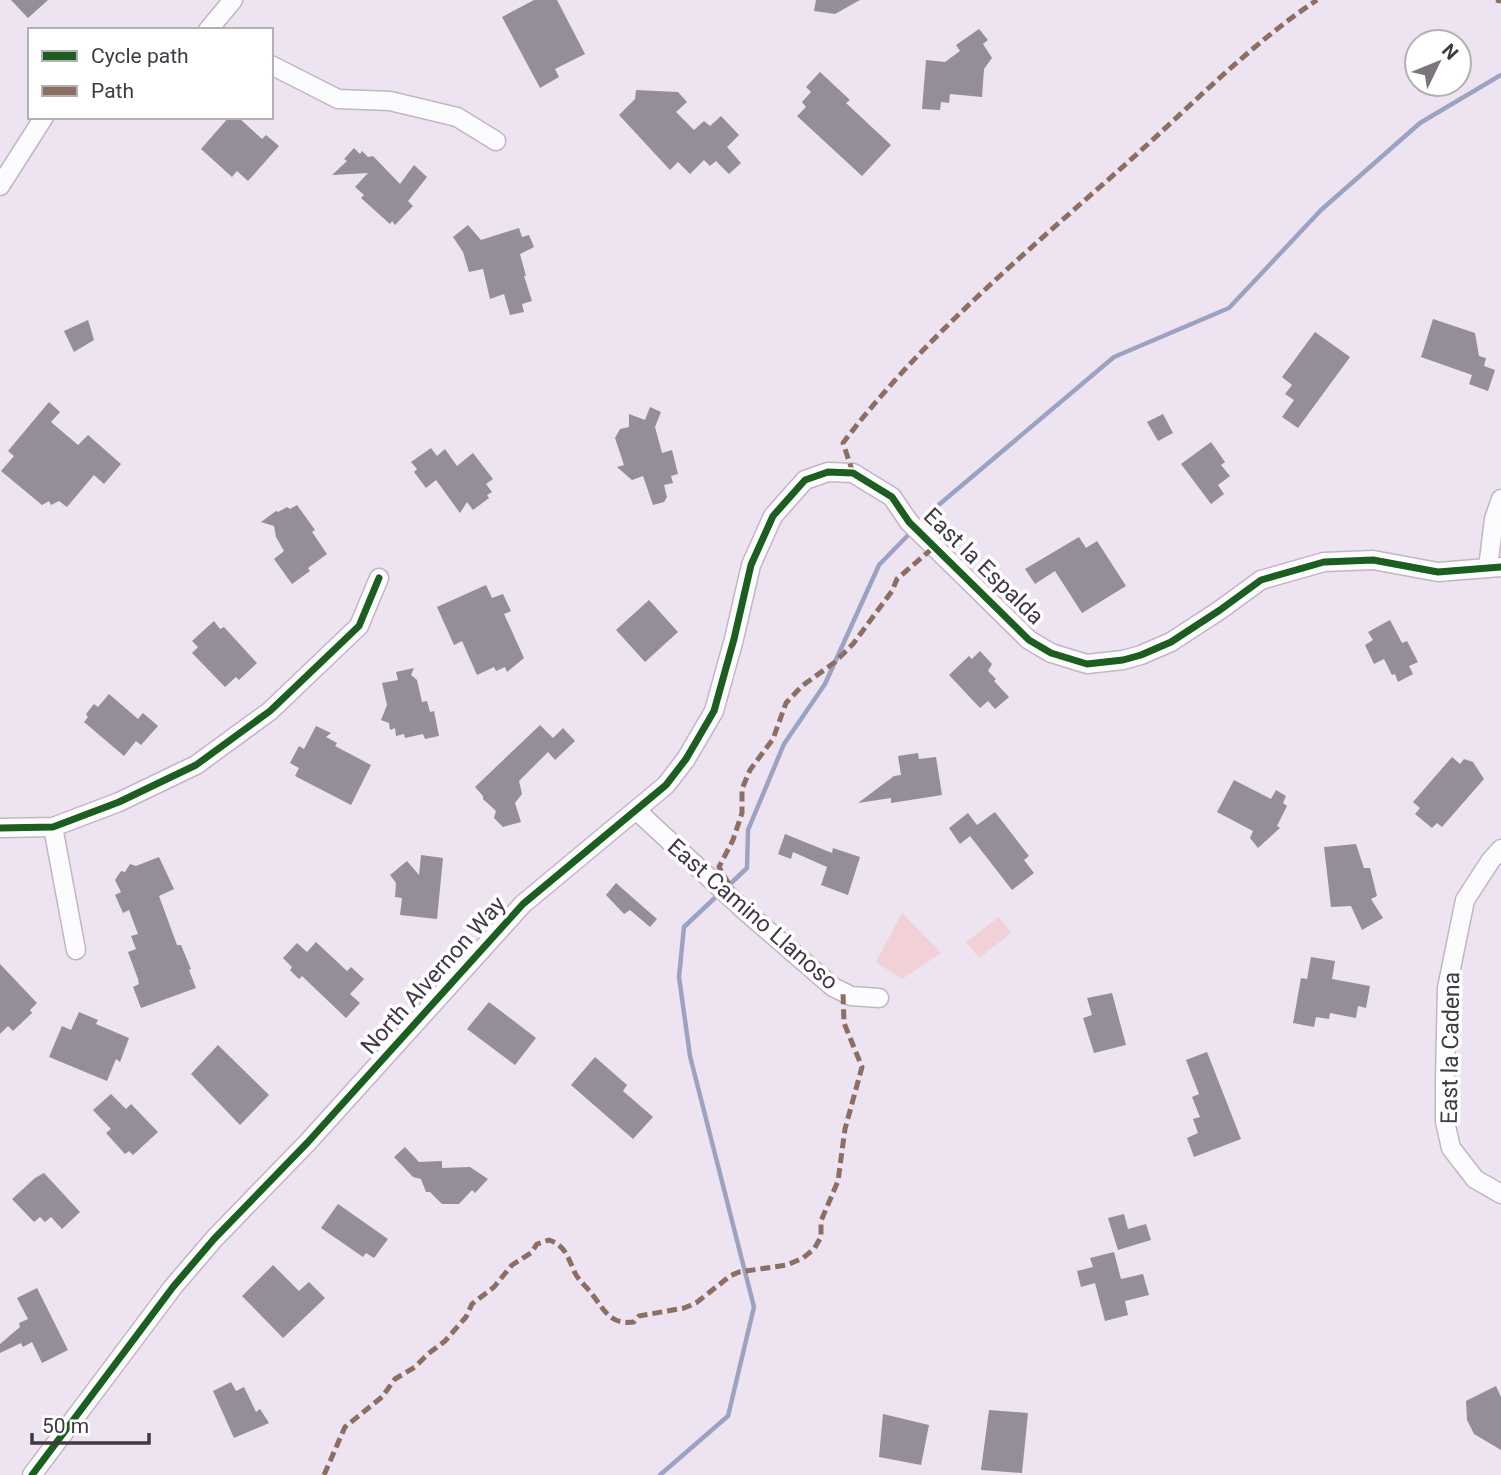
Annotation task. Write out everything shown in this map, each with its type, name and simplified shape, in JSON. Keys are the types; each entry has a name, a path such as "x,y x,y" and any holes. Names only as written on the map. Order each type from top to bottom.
{"street":[{"path":"211,28 233,0"},
{"path":"273,66 338,99 390,101 457,117 496,141"},
{"path":"0,186 43,119"},
{"name":"East la Espalda","path":"805,480 828,472 853,473 892,498 909,522 1030,640 1051,653 1087,664 1141,655 1171,642 1261,580 1324,562 1373,560 1438,572 1494,568"},
{"name":"North Alvernon Way","path":"32,1475 173,1287 214,1239 308,1142 523,904 666,785 687,759 714,711 751,565 773,516 805,480"},
{"path":"1494,568 1494,519 1501,499"},
{"path":"0,828 53,827 119,802 196,765 270,711 359,626 379,578"},
{"name":"East Camino Llanoso","path":"636,810 744,910 833,987 851,996 879,998"},
{"path":"53,827 76,950"},
{"name":"East la Cadena","path":"1501,849 1465,901 1447,988 1445,1080 1445,1122 1451,1149 1475,1179 1501,1194"}],"shaded area":[{"path":"902,913 941,953 902,979 876,962"},
{"path":"999,917 1011,933 979,958 966,942"}],"building":[{"path":"11,0 48,0 28,18"},
{"path":"534,0 557,0 585,54 555,69 559,77 540,88 502,17"},
{"path":"816,0 860,0 835,14 814,11"},
{"path":"979,29 988,40 983,44 992,58 984,69 982,97 950,94 949,103 941,102 940,110 922,109 926,60 945,62 960,51 956,45"},
{"path":"820,72 850,100 846,103 891,145 862,176 797,116 806,107 802,102 811,92 806,87"},
{"path":"636,90 678,92 687,102 676,112 694,130 704,121 710,126 721,116 739,135 727,147 741,163 729,174 716,161 710,166 704,160 690,174 678,162 670,170 619,115 635,99"},
{"path":"227,119 240,119 262,139 266,135 279,146 248,181 237,171 232,177 201,149"},
{"path":"354,148 360,154 362,151 368,157 373,156 400,184 414,165 427,177 408,201 413,206 395,225 392,221 390,224 361,198 364,195 355,187 368,173 332,175 347,161 344,159"},
{"path":"468,225 481,240 519,228 522,237 529,235 534,247 520,254 532,301 522,304 524,312 510,315 504,294 490,299 483,269 469,272 463,252 453,237"},
{"path":"1433,319 1475,333 1479,356 1486,358 1484,366 1495,370 1488,391 1469,384 1472,375 1421,357"},
{"path":"88,320 94,340 74,352 64,331"},
{"path":"1315,332 1350,357 1298,428 1282,417 1294,400 1285,394 1292,385 1282,377"},
{"path":"49,402 60,412 51,422 78,445 88,435 121,464 104,484 94,475 67,507 59,501 51,505 49,501 42,505 1,471 14,456 8,451"},
{"path":"650,407 661,412 655,427 662,453 672,450 678,474 671,476 673,483 664,485 667,497 664,502 653,505 643,476 632,480 617,467 624,465 615,438 620,429 629,427 629,414 645,420"},
{"path":"1163,414 1173,433 1158,441 1147,422"},
{"path":"1211,442 1225,462 1221,465 1230,476 1218,485 1224,494 1211,504 1181,464"},
{"path":"431,448 437,456 445,449 457,466 473,453 493,479 486,484 492,492 487,495 489,498 473,510 467,502 460,513 436,480 426,488 414,472 417,469 411,462"},
{"path":"297,505 315,530 312,532 327,554 292,584 274,559 284,551 276,537 274,526 261,522 276,511"},
{"path":"1079,537 1086,548 1097,541 1126,586 1082,613 1055,571 1035,584 1025,569"},
{"path":"486,585 492,598 503,594 511,611 504,614 524,658 507,672 505,667 496,671 494,667 477,675 462,641 454,645 437,607"},
{"path":"649,600 678,632 645,662 616,630"},
{"path":"1390,620 1402,643 1407,641 1418,662 1409,666 1413,674 1398,682 1384,659 1374,664 1365,645 1373,640 1368,632"},
{"path":"214,621 220,629 224,627 257,663 239,680 236,677 225,687 192,653 198,647 192,641"},
{"path":"980,651 992,664 988,671 996,679 994,681 1009,697 995,709 988,701 980,708 949,675 969,656 972,659"},
{"path":"414,668 411,675 417,680 422,702 427,701 430,712 434,711 439,736 425,739 423,734 405,738 404,734 396,736 395,728 390,730 389,723 381,720 387,705 382,683 398,680 396,672"},
{"path":"109,694 138,719 143,713 158,726 141,745 136,741 124,756 84,722 88,717 86,714 94,704 98,707"},
{"path":"540,725 553,738 563,728 575,741 555,760 548,752 519,781 522,794 515,803 521,822 503,827 494,818 496,811 475,787"},
{"path":"316,726 331,733 326,737 337,743 335,746 371,765 351,805 295,776 299,768 290,763 299,746 304,749"},
{"path":"918,753 919,759 936,757 942,795 891,803 891,798 858,803 894,776 901,775 898,756"},
{"path":"1452,757 1460,764 1464,759 1473,762 1484,779 1442,827 1437,823 1432,828 1415,814 1420,808 1413,802"},
{"path":"1234,780 1271,799 1276,790 1286,796 1283,803 1287,806 1277,826 1280,828 1258,848 1250,838 1253,831 1217,812"},
{"path":"995,812 1029,856 1024,860 1034,873 1012,890 970,836 960,844 949,828 968,813 977,825"},
{"path":"785,834 832,853 833,848 860,857 848,895 821,885 827,867 793,852 791,859 778,854"},
{"path":"1356,844 1364,868 1370,868 1377,896 1371,899 1383,918 1362,930 1351,906 1331,907 1324,847"},
{"path":"421,855 443,858 437,919 400,915 402,898 395,897 396,883 390,875 407,861 419,875"},
{"path":"159,857 174,889 159,896 177,945 181,945 191,969 189,970 196,988 141,1008 133,987 139,984 138,979 128,952 136,949 131,936 138,934 129,910 123,913 115,895 121,892 115,880 130,864 136,866"},
{"path":"616,883 657,919 650,927 630,910 624,914 606,895"},
{"path":"316,942 347,971 351,967 364,979 350,994 360,1003 346,1018 302,976 299,979 283,958 297,943 307,952"},
{"path":"1311,957 1335,961 1332,979 1370,986 1366,1008 1358,1006 1356,1018 1330,1013 1329,1019 1316,1017 1314,1027 1293,1023 1301,978 1307,979"},
{"path":"0,964 37,1003 30,1010 32,1013 13,1031 8,1026 0,1034"},
{"path":"1112,993 1126,1045 1094,1053 1083,1018 1092,1015 1087,998"},
{"path":"489,1002 536,1038 515,1065 467,1029"},
{"path":"79,1012 98,1020 96,1024 129,1038 120,1062 116,1059 107,1081 49,1057 62,1026 71,1030"},
{"path":"218,1045 269,1095 240,1125 191,1074"},
{"path":"1207,1052 1241,1139 1194,1157 1187,1138 1198,1133 1193,1119 1200,1117 1192,1097 1199,1094 1186,1060"},
{"path":"595,1057 627,1085 623,1091 653,1117 633,1139 571,1085"},
{"path":"111,1094 126,1109 131,1104 158,1132 133,1155 129,1151 125,1154 106,1133 111,1129 93,1110"},
{"path":"405,1147 419,1162 442,1161 442,1168 470,1167 488,1179 475,1193 472,1190 459,1204 442,1204 430,1192 426,1192 421,1179 413,1177 394,1157"},
{"path":"44,1173 80,1212 62,1229 51,1217 45,1222 40,1217 34,1222 12,1199"},
{"path":"338,1204 388,1239 374,1258 366,1253 363,1257 321,1228"},
{"path":"1124,1214 1128,1229 1146,1224 1151,1240 1118,1250 1108,1218"},
{"path":"1114,1252 1121,1279 1143,1274 1149,1295 1125,1301 1128,1315 1105,1321 1095,1283 1081,1287 1077,1271 1093,1267 1090,1258"},
{"path":"273,1265 299,1291 309,1282 325,1298 283,1338 242,1296"},
{"path":"37,1288 68,1350 42,1363 32,1342 23,1347 21,1343 0,1353 0,1344 20,1327 19,1323 28,1319 17,1298"},
{"path":"231,1382 236,1391 244,1387 256,1412 260,1409 269,1423 234,1438 213,1391"},
{"path":"1496,1386 1501,1397 1501,1450 1474,1434 1467,1420 1466,1401"},
{"path":"989,1410 1028,1413 1022,1473 981,1470"},
{"path":"883,1414 929,1425 921,1465 879,1457"}],"waterway":[{"path":"920,524 935,508 1114,357 1229,308 1321,210 1420,123 1501,75"},
{"path":"727,887 747,868 748,830 784,744 825,684 879,565 913,530"},
{"path":"660,1475 728,1416 754,1307 690,1056 679,977 684,927 720,893"}],"marked path":[{"path":"853,473 843,443 874,404 942,331 1243,57 1317,0"},
{"path":"1496,0 1501,1"},
{"path":"744,910 719,867 733,840 742,813 742,789 750,770 773,739 786,703 802,686 835,662 853,644 892,591 897,579 935,546"},
{"path":"324,1475 345,1427 382,1397 395,1379 415,1367 445,1341 466,1317 472,1304 494,1287 512,1265 531,1253 537,1244 549,1240 559,1246 566,1253 577,1276 605,1311 614,1319 626,1322 634,1322 639,1316 684,1308 696,1303 730,1276 739,1272 787,1265 803,1258 814,1249 821,1237 821,1221 838,1181 845,1129 862,1067 844,1023 843,992"}],"cycle path":[{"path":"32,1475 173,1287 214,1239 308,1142 523,904 666,785 686,759 714,711 751,565 773,516 805,480 828,472 853,473 892,497 909,522 1029,640 1051,653 1087,664 1141,655 1171,642 1261,580 1324,562 1373,560 1438,572 1501,567"},
{"path":"0,828 53,827 119,802 196,765 270,711 359,626 379,578"}]}
